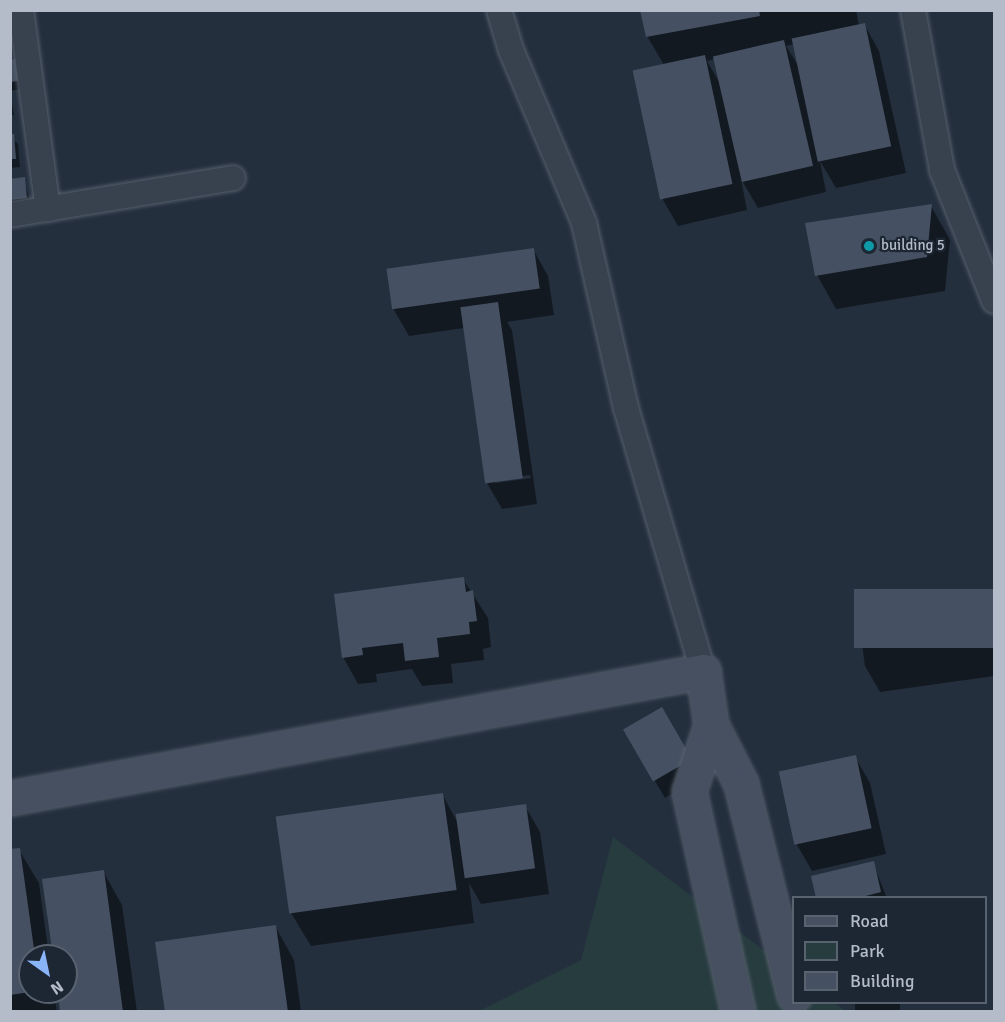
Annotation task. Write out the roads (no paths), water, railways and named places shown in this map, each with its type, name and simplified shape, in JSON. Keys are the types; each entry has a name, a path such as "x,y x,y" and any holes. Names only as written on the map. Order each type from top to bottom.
{"street":[{"path":"499,10 511,50 584,223 626,408 702,671 711,725 741,784 792,987"},
{"path":"913,10 942,170 994,301"},
{"path":"18,12 48,209"},
{"path":"10,215 232,178"},
{"path":"10,798 702,671"},
{"path":"711,725 689,791 738,1011"}],"place":[{"name":"building 5","path":"869,246"}]}
